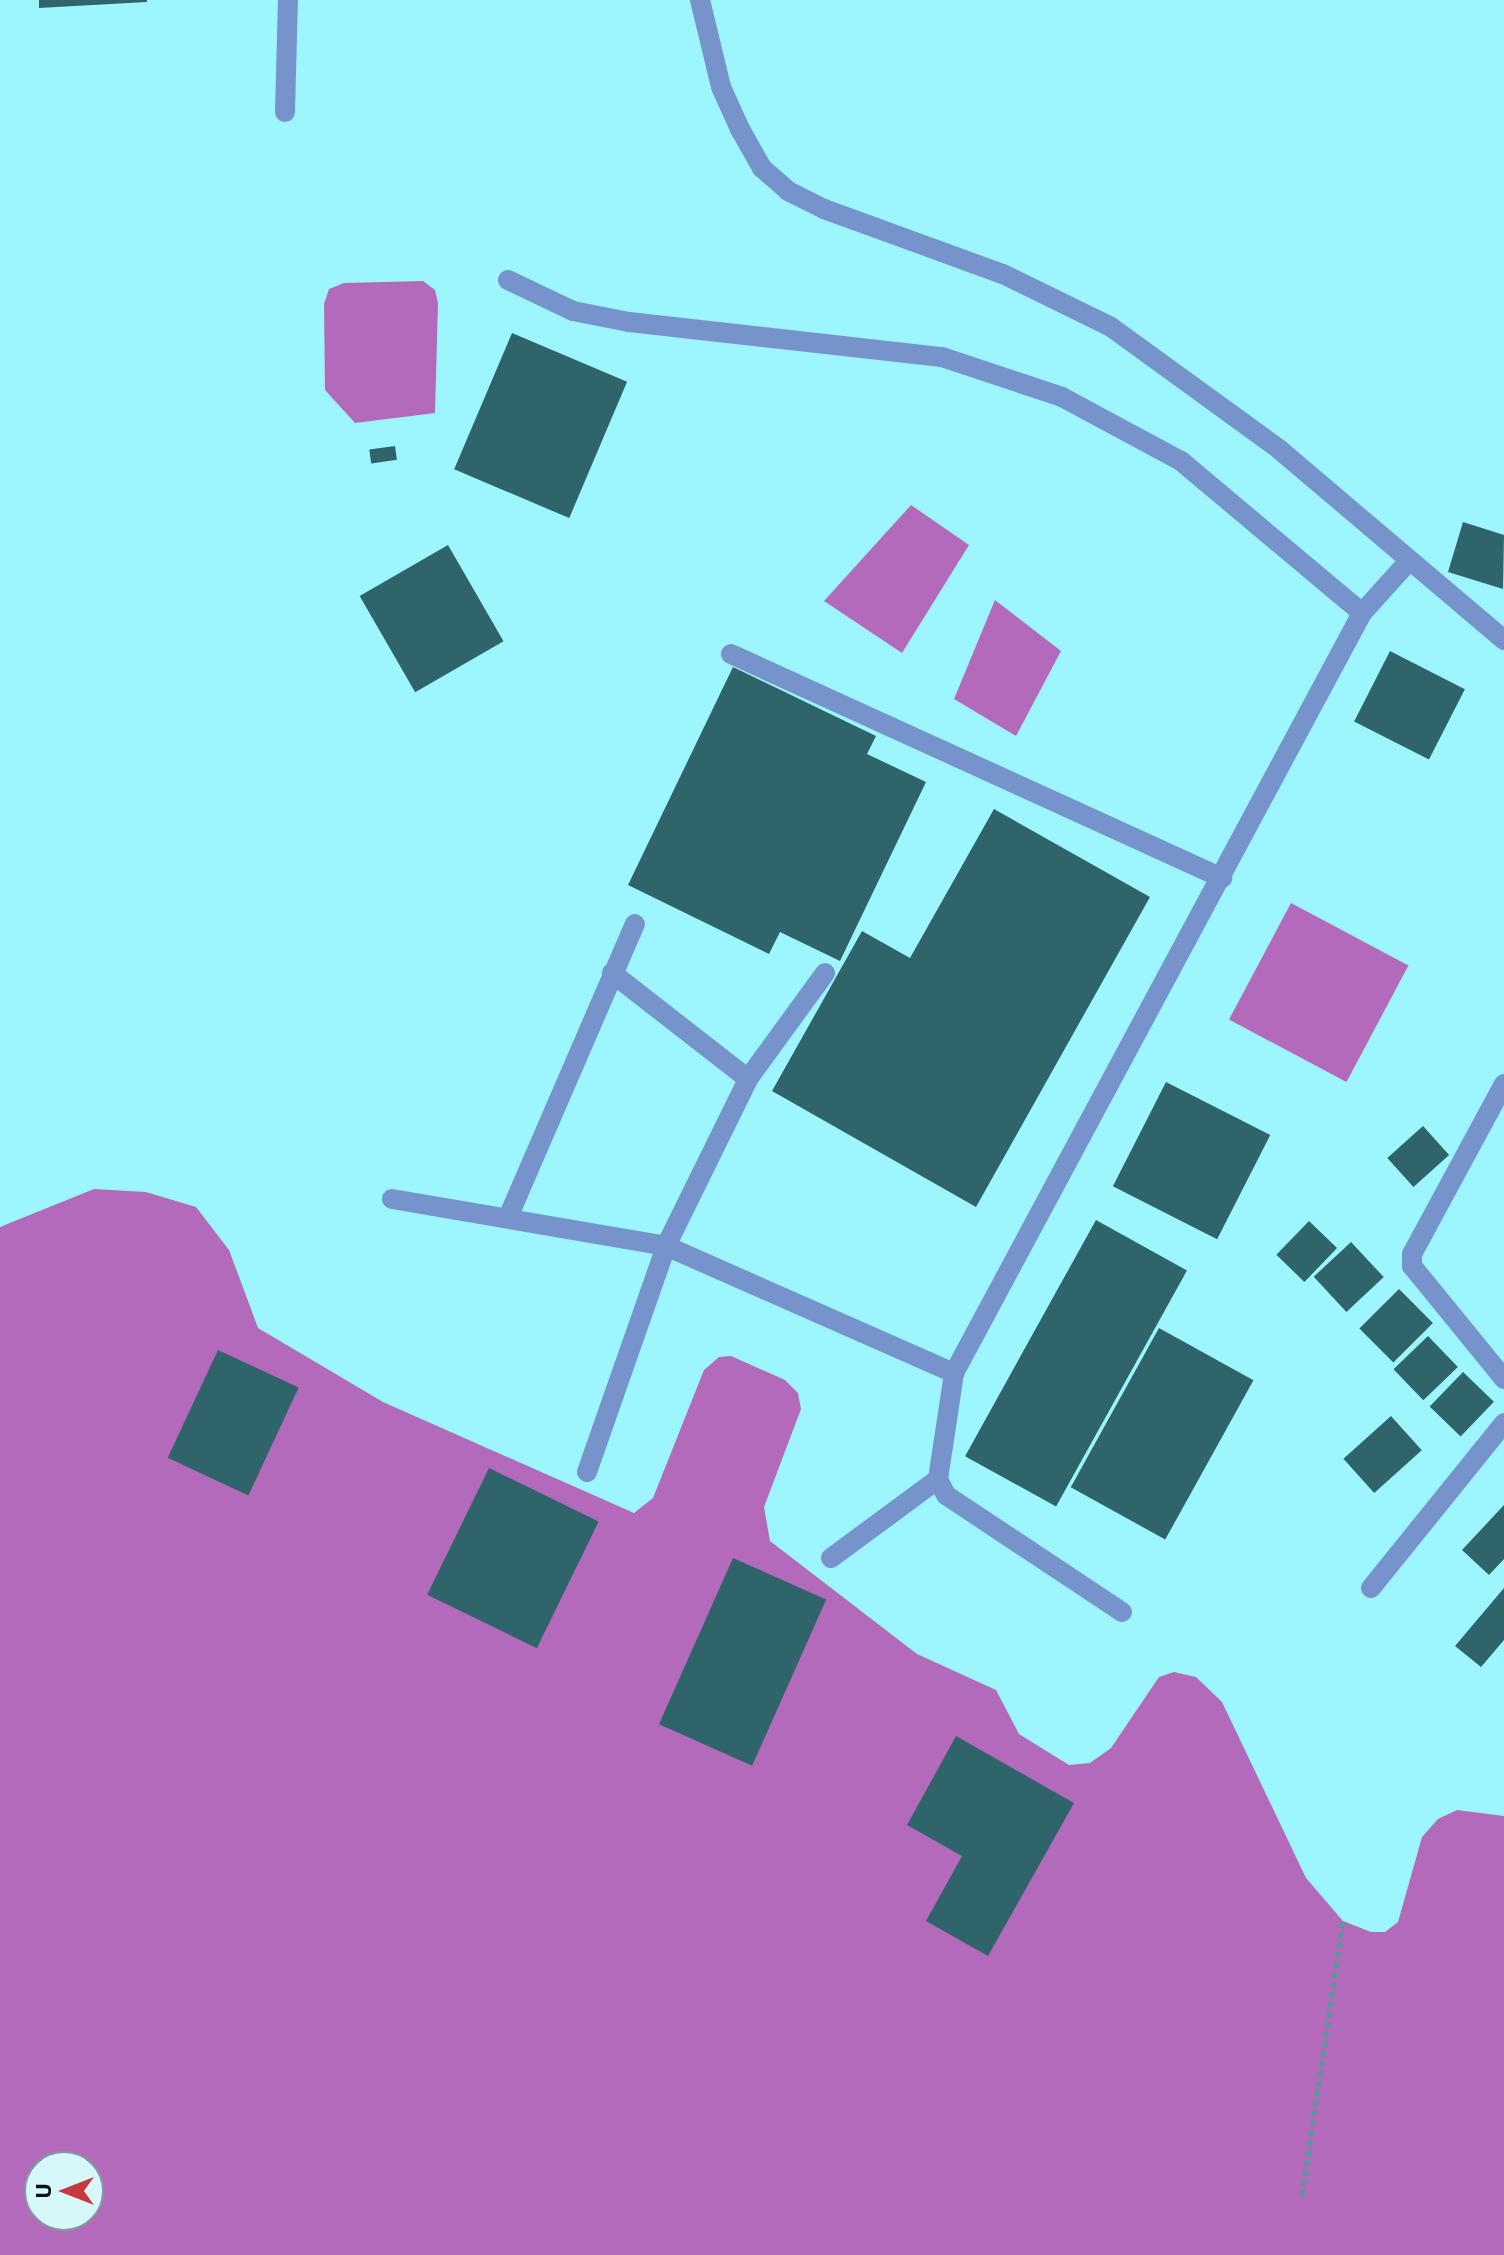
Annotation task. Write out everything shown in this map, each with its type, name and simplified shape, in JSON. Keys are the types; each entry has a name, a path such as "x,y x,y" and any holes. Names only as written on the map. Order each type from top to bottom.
{"lane":[{"path":"285,112 288,0"},
{"path":"700,0 721,87 740,129 762,168 788,191 824,209 1003,274 1111,327 1280,450 1504,640"},
{"path":"508,280 573,311 629,322 942,357 1062,397 1181,461 1362,613"},
{"path":"1122,1612 946,1495 938,1479 954,1373 1362,613 1409,561"},
{"path":"731,654 1222,878"},
{"path":"509,1215 635,924"},
{"path":"612,973 748,1079"},
{"path":"587,1472 666,1246 748,1079 825,973"},
{"path":"1504,1084 1412,1254 1412,1266 1504,1379"},
{"path":"392,1199 509,1215 666,1246 954,1373"},
{"path":"1371,1588 1504,1423"},
{"path":"831,1558 938,1479"}],"path":[{"path":"1302,2195 1343,1921"}],"shaded area":[{"path":"423,281 435,290 438,303 435,413 355,423 325,390 324,304 329,289 344,283"},
{"path":"911,505 969,545 902,653 824,601"},
{"path":"995,600 1061,651 1016,736 954,699"},
{"path":"1291,903 1408,965 1346,1082 1229,1020"},
{"path":"94,1189 146,1192 196,1207 229,1250 258,1328 383,1402 634,1513 653,1498 704,1370 719,1357 731,1356 785,1380 798,1393 801,1409 764,1507 770,1541 917,1654 996,1690 1019,1734 1069,1765 1090,1763 1111,1748 1159,1677 1174,1672 1196,1677 1222,1702 1306,1878 1343,1921 1371,1932 1385,1932 1398,1922 1422,1837 1438,1819 1457,1810 1504,1816 1504,2255 0,2255 0,1227"}],"building":[{"path":"39,0 147,0 147,2 39,8"},
{"path":"512,333 627,382 569,518 454,469"},
{"path":"395,446 397,460 371,463 369,450"},
{"path":"1463,522 1504,535 1503,589 1448,572"},
{"path":"448,545 504,641 415,692 360,596"},
{"path":"1390,651 1465,689 1429,760 1354,721"},
{"path":"733,667 876,736 867,754 926,782 840,961 780,932 769,954 628,885"},
{"path":"994,809 1150,897 976,1207 772,1091 862,931 910,958"},
{"path":"1166,1082 1270,1135 1217,1239 1113,1186"},
{"path":"1423,1126 1449,1155 1413,1187 1387,1158"},
{"path":"1096,1220 1187,1270 1056,1507 965,1456"},
{"path":"1309,1221 1337,1248 1304,1282 1276,1255"},
{"path":"1351,1242 1384,1277 1346,1312 1314,1277"},
{"path":"1399,1289 1433,1323 1393,1363 1359,1329"},
{"path":"1159,1328 1253,1380 1165,1540 1071,1487"},
{"path":"1428,1336 1458,1367 1423,1400 1393,1369"},
{"path":"218,1350 299,1388 248,1495 168,1458"},
{"path":"1463,1372 1494,1402 1461,1436 1430,1407"},
{"path":"1391,1416 1422,1450 1374,1493 1343,1459"},
{"path":"489,1468 599,1521 537,1648 427,1595"},
{"path":"1504,1505 1504,1559 1489,1575 1462,1550"},
{"path":"733,1558 826,1599 752,1766 659,1724"},
{"path":"1504,1588 1504,1640 1481,1667 1455,1646"},
{"path":"956,1736 1074,1803 988,1956 926,1921 962,1856 907,1825"}]}
